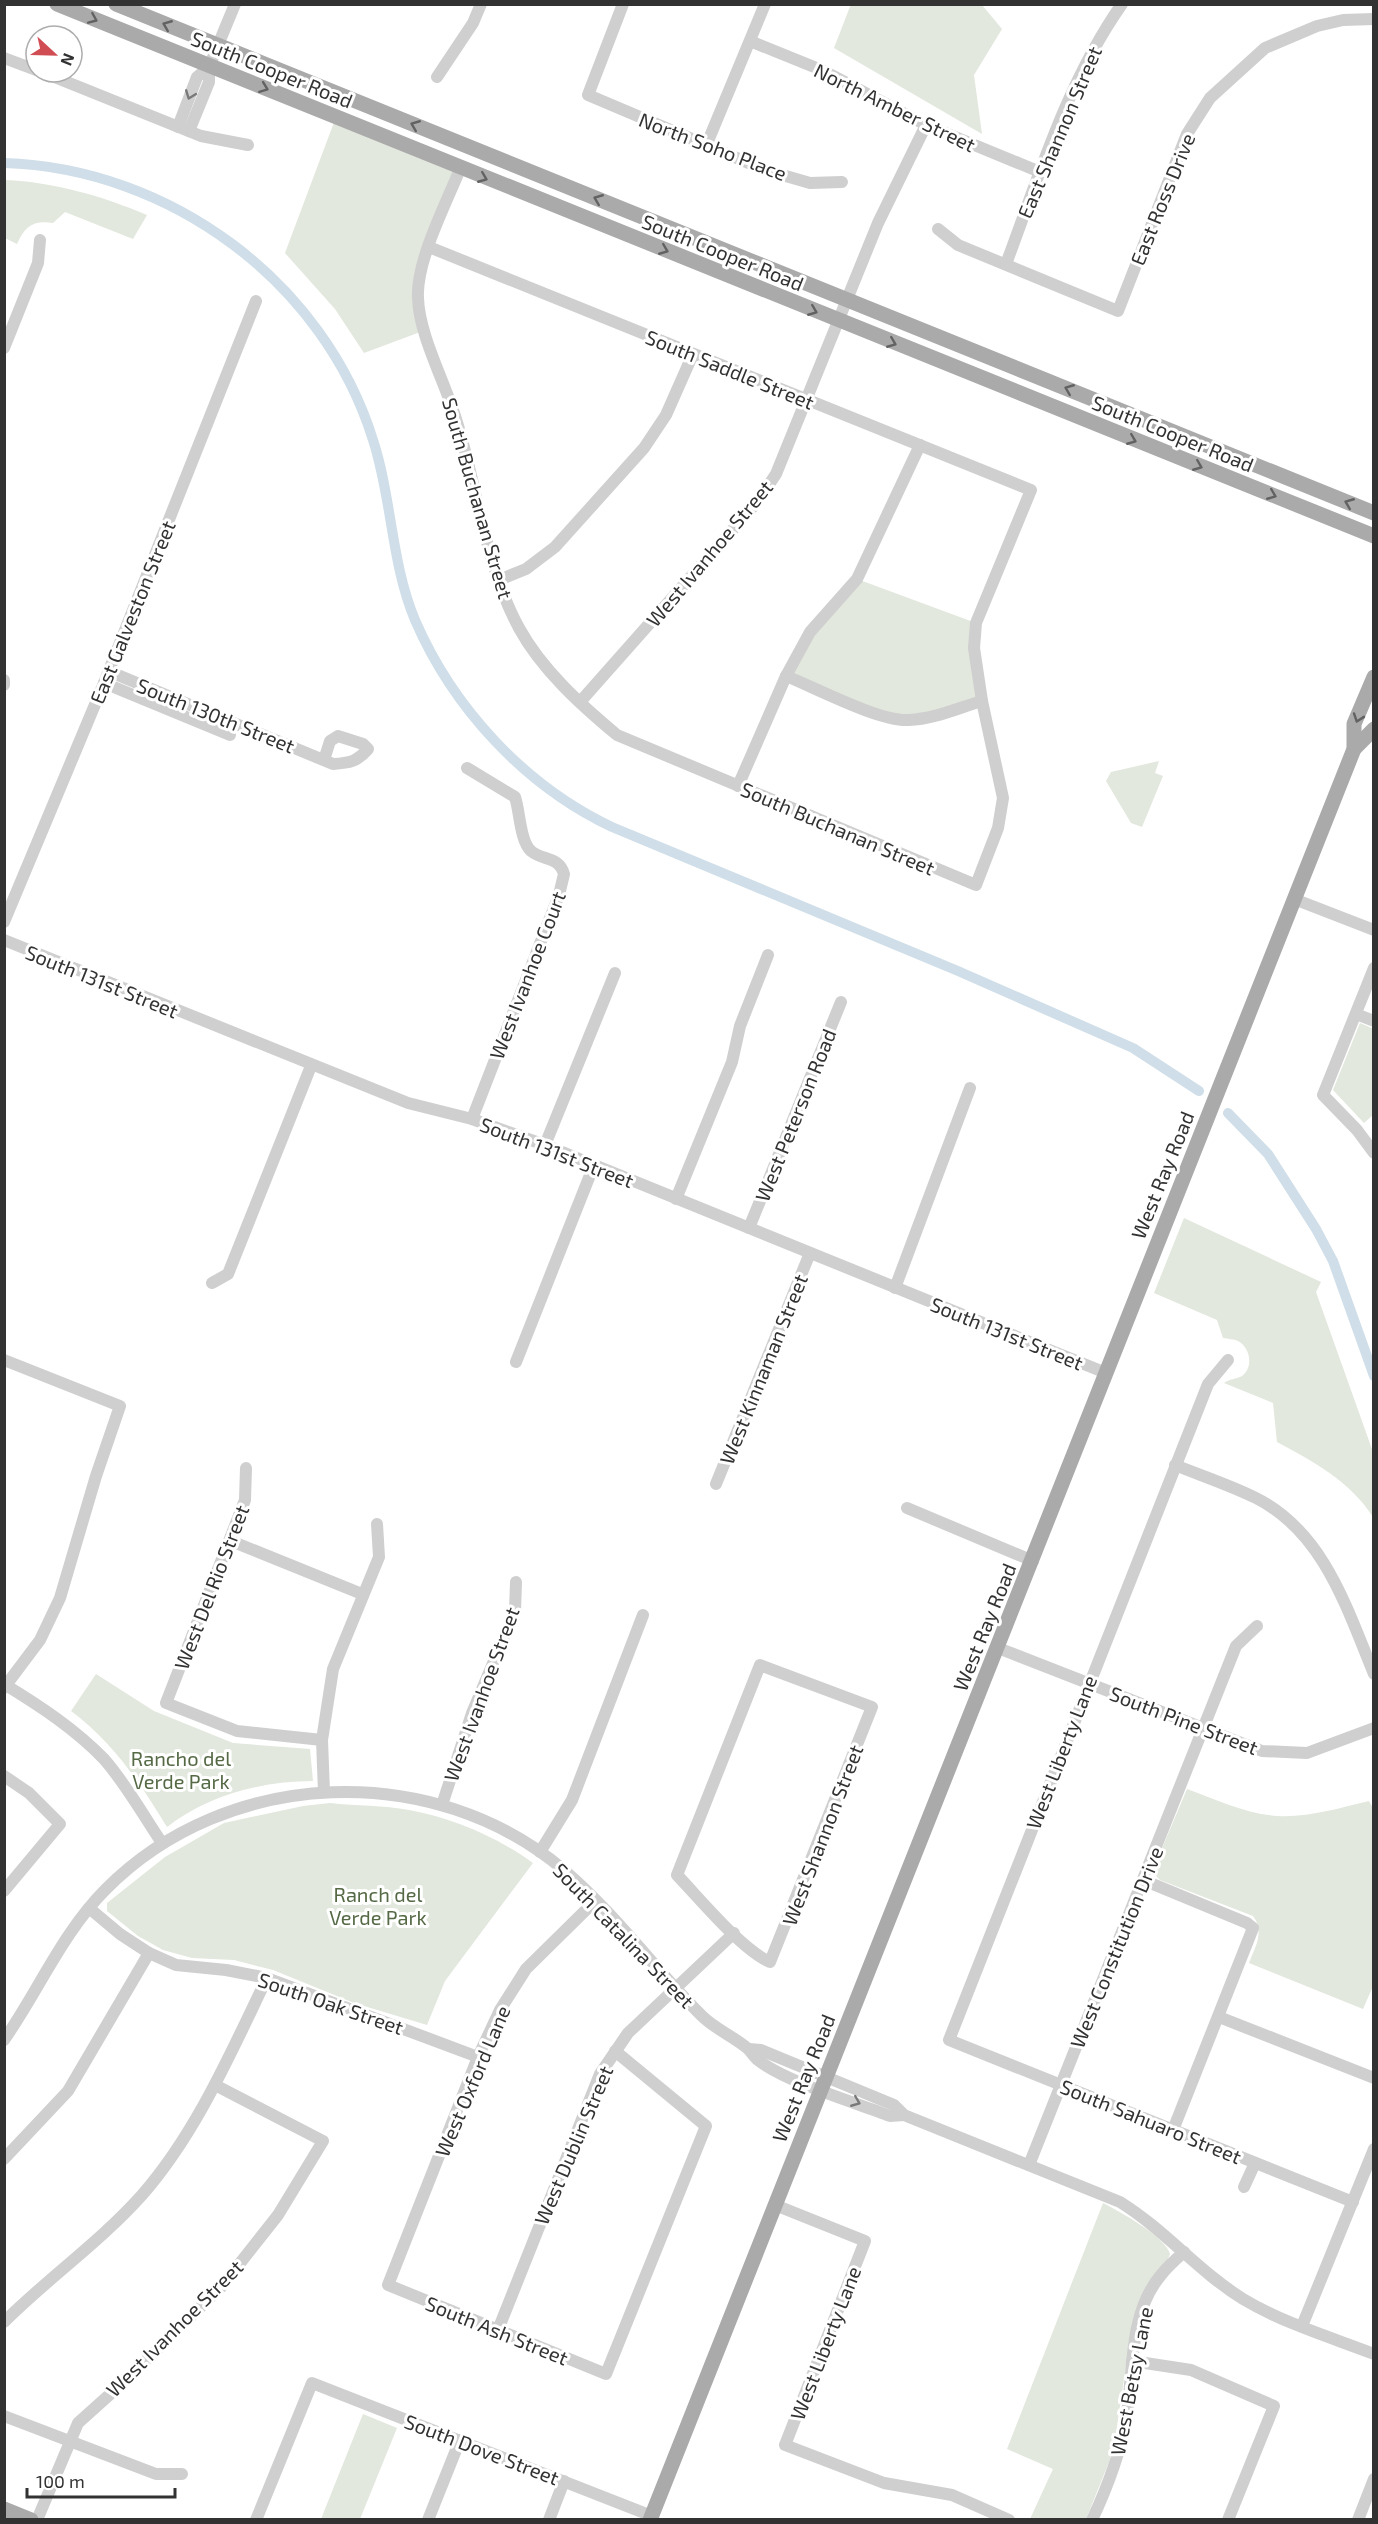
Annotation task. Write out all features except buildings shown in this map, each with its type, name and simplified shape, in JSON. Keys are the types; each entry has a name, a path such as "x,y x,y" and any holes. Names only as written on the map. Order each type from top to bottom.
{"main road":[{"name":"South Cooper Road","path":"57,4 460,169 1374,536"},
{"name":"South Cooper Road","path":"116,4 1374,513"},
{"path":"460,169 469,147"},
{"path":"1154,448 1162,427"},
{"name":"West Ray Road","path":"1354,750 1354,724 1374,677"},
{"name":"West Ray Road","path":"651,2518 1354,750 1374,729"},
{"path":"4,2509 31,2520"}],"street":[{"path":"183,129 197,77 209,67 235,4"},
{"path":"437,77 472,23 481,4"},
{"name":"North Soho Place","path":"623,4 588,96 765,170 810,183 842,182"},
{"path":"706,146 765,4"},
{"name":"East Shannon Street","path":"1006,264 1040,172 1089,57 1122,4"},
{"name":"East Ross Drive","path":"1006,264 1118,311 1186,134 1210,98 1264,48 1317,26 1343,20 1374,18"},
{"name":"North Amber Street","path":"750,41 824,71 926,125 1040,172"},
{"path":"4,58 24,66"},
{"path":"72,84 183,129 228,143 248,146"},
{"name":"West Ivanhoe Street","path":"580,702 758,501 776,474 878,223 926,125"},
{"name":"South Buchanan Street","path":"460,169 419,273 418,298 423,331 442,376 457,422 485,537 499,580 519,628 548,668 580,702 617,735 976,885 998,828 1003,798 982,701"},
{"path":"938,229 958,245 1006,264"},
{"path":"4,348 38,263 40,240"},
{"name":"South Saddle Street","path":"429,247 1031,490 976,623 974,648 982,701"},
{"name":"East Galveston Street","path":"4,922 104,683 255,301"},
{"path":"499,580 526,569 555,547 644,448 666,415 693,354"},
{"path":"738,786 786,676 810,632 857,579 920,445"},
{"name":"South 130th Street","path":"108,671 324,760"},
{"path":"786,676 886,717 907,721 928,718 982,701"},
{"path":"104,683 230,735"},
{"name":"West Ivanhoe Court","path":"467,768 515,797 526,845 533,852 557,862 564,874 559,895 472,1119"},
{"path":"1294,899 1374,930"},
{"name":"South 131st Street","path":"4,940 311,1066 408,1103 472,1119 545,1145 1106,1373"},
{"path":"676,1199 732,1062 741,1026 768,955"},
{"path":"1374,968 1323,1095 1357,1130 1374,1153"},
{"path":"545,1145 615,973"},
{"name":"West Peterson Road","path":"749,1228 841,1002"},
{"path":"1356,1014 1374,1021"},
{"path":"212,1283 228,1274 311,1066"},
{"path":"895,1288 970,1088"},
{"path":"516,1362 594,1165"},
{"name":"West Kinnaman Street","path":"716,1484 810,1253"},
{"path":"4,1360 120,1406 96,1476 60,1598 40,1640 5,1686 83,1739 105,1761 162,1843"},
{"name":"West Liberty Lane","path":"949,2040 1088,1683 1208,1384 1228,1360"},
{"path":"1175,1465 1258,1499 1302,1533 1337,1584 1374,1674"},
{"name":"West Del Rio Street","path":"246,1468 245,1500 231,1541 166,1703 237,1731 322,1740"},
{"path":"907,1508 1033,1561"},
{"path":"324,1792 322,1740 333,1669 378,1557 377,1524"},
{"path":"231,1541 362,1594"},
{"name":"West Ivanhoe Street","path":"442,1805 472,1713 514,1611 516,1582"},
{"path":"540,1852 572,1800 643,1615"},
{"name":"West Constitution Drive","path":"1029,2165 1236,1646 1257,1626"},
{"name":"South Pine Street","path":"998,1648 1262,1751 1307,1753 1374,1728"},
{"name":"West Shannon Street","path":"760,1665 872,1707 770,1962 761,1958 734,1933 677,1875 760,1665"},
{"path":"4,1776 29,1793 60,1824 4,1891"},
{"name":"South Catalina Street","path":"4,2040 30,2000 51,1960 89,1908 120,1875 162,1843 245,1806 273,1798 324,1792 371,1791 414,1797 486,1821 540,1852 565,1871 595,1900 704,2018 749,2049 761,2050 824,2083 894,2105 904,2115 1120,2202 1152,2224 1215,2280 1242,2298 1267,2312 1374,2354"},
{"path":"1143,1880 1247,1923 1253,1928 1173,2130"},
{"name":"West Oxford Lane","path":"388,2285 478,2057 500,2010 526,1969 595,1900"},
{"name":"South Oak Street","path":"89,1908 149,1953 176,1965 226,1970 267,1978 478,2057"},
{"name":"West Dublin Street","path":"498,2330 600,2074 628,2033 734,1933"},
{"path":"4,2159 69,2091 149,1953"},
{"path":"4,2322 141,2195 172,2155 215,2085 267,1978"},
{"path":"1219,2017 1374,2078"},
{"name":"South Sahuaro Street","path":"949,2040 1353,2202"},
{"name":"South Ash Street","path":"388,2285 606,2374 706,2126 615,2051"},
{"name":"West Ivanhoe Street","path":"37,2520 78,2423 93,2407 128,2379 222,2286 278,2215 323,2141 215,2085"},
{"path":"1302,2326 1374,2149"},
{"path":"1244,2187 1255,2163"},
{"name":"West Liberty Lane","path":"775,2205 865,2241 785,2445 884,2483 952,2495 1009,2520"},
{"name":"West Betsy Lane","path":"1092,2520 1104,2494 1126,2423 1132,2361 1141,2314 1160,2276 1184,2252"},
{"path":"1132,2361 1191,2370 1274,2406 1228,2520"},
{"name":"South Dove Street","path":"256,2520 312,2383 564,2481 651,2518"},
{"path":"4,2416 156,2474 182,2474"},
{"path":"428,2520 460,2440"},
{"path":"1358,2520 1374,2479"},
{"path":"549,2520 564,2481"}],"green space":[{"path":"851,4 982,5 1002,29 974,75 982,134 834,48"},
{"path":"336,117 460,169 419,273 423,331 364,353 335,309 285,253"},
{"path":"5,180 78,191 147,215 133,239 65,212 53,223 40,222 31,226 23,233 17,244 5,238"},
{"path":"857,579 976,623 982,701 907,721 786,676 810,632"},
{"path":"1159,761 1155,773 1163,776 1142,827 1131,823 1106,781 1111,772"},
{"path":"1360,1023 1374,1029 1373,1115 1364,1123 1333,1090"},
{"path":"1184,1218 1321,1282 1316,1292 1373,1452 1373,1517 1354,1493 1342,1483 1318,1465 1277,1442 1273,1403 1224,1383 1242,1376 1248,1368 1248,1352 1242,1344 1236,1340 1223,1338 1217,1320 1154,1293"},
{"name":"Rancho del Verde Park","path":"96,1674 154,1711 233,1743 310,1749 313,1781 274,1784 236,1792 200,1806 167,1827 125,1764 100,1736 71,1711"},
{"path":"1187,1789 1242,1809 1277,1816 1311,1814 1369,1801 1374,1810 1374,1984 1363,2009 1249,1963 1259,1934 1257,1922 1253,1916 1160,1880 1156,1876 1155,1865"},
{"name":"Ranch del Verde Park","path":"330,1803 399,1808 442,1818 490,1837 533,1863 445,1981 427,2025 354,2003 273,1970 234,1960 192,1958 163,1950 138,1936 107,1911 107,1903 165,1857 224,1823 303,1806"},
{"path":"1103,2203 1151,2232 1170,2254 1127,2359 1116,2433 1109,2462 1086,2519 1030,2519 1053,2469 1007,2449"},
{"path":"363,2414 397,2428 360,2519 321,2519"}],"waterway":[{"path":"4,163 66,170 125,186 181,211 232,244 278,284 318,331 350,383 373,440 379,462 407,598 431,652 450,684 495,741 521,767 550,790 580,810 612,827 958,971 1133,1048 1199,1091"},
{"path":"1228,1113 1268,1154 1316,1229 1333,1261 1374,1376"}]}
